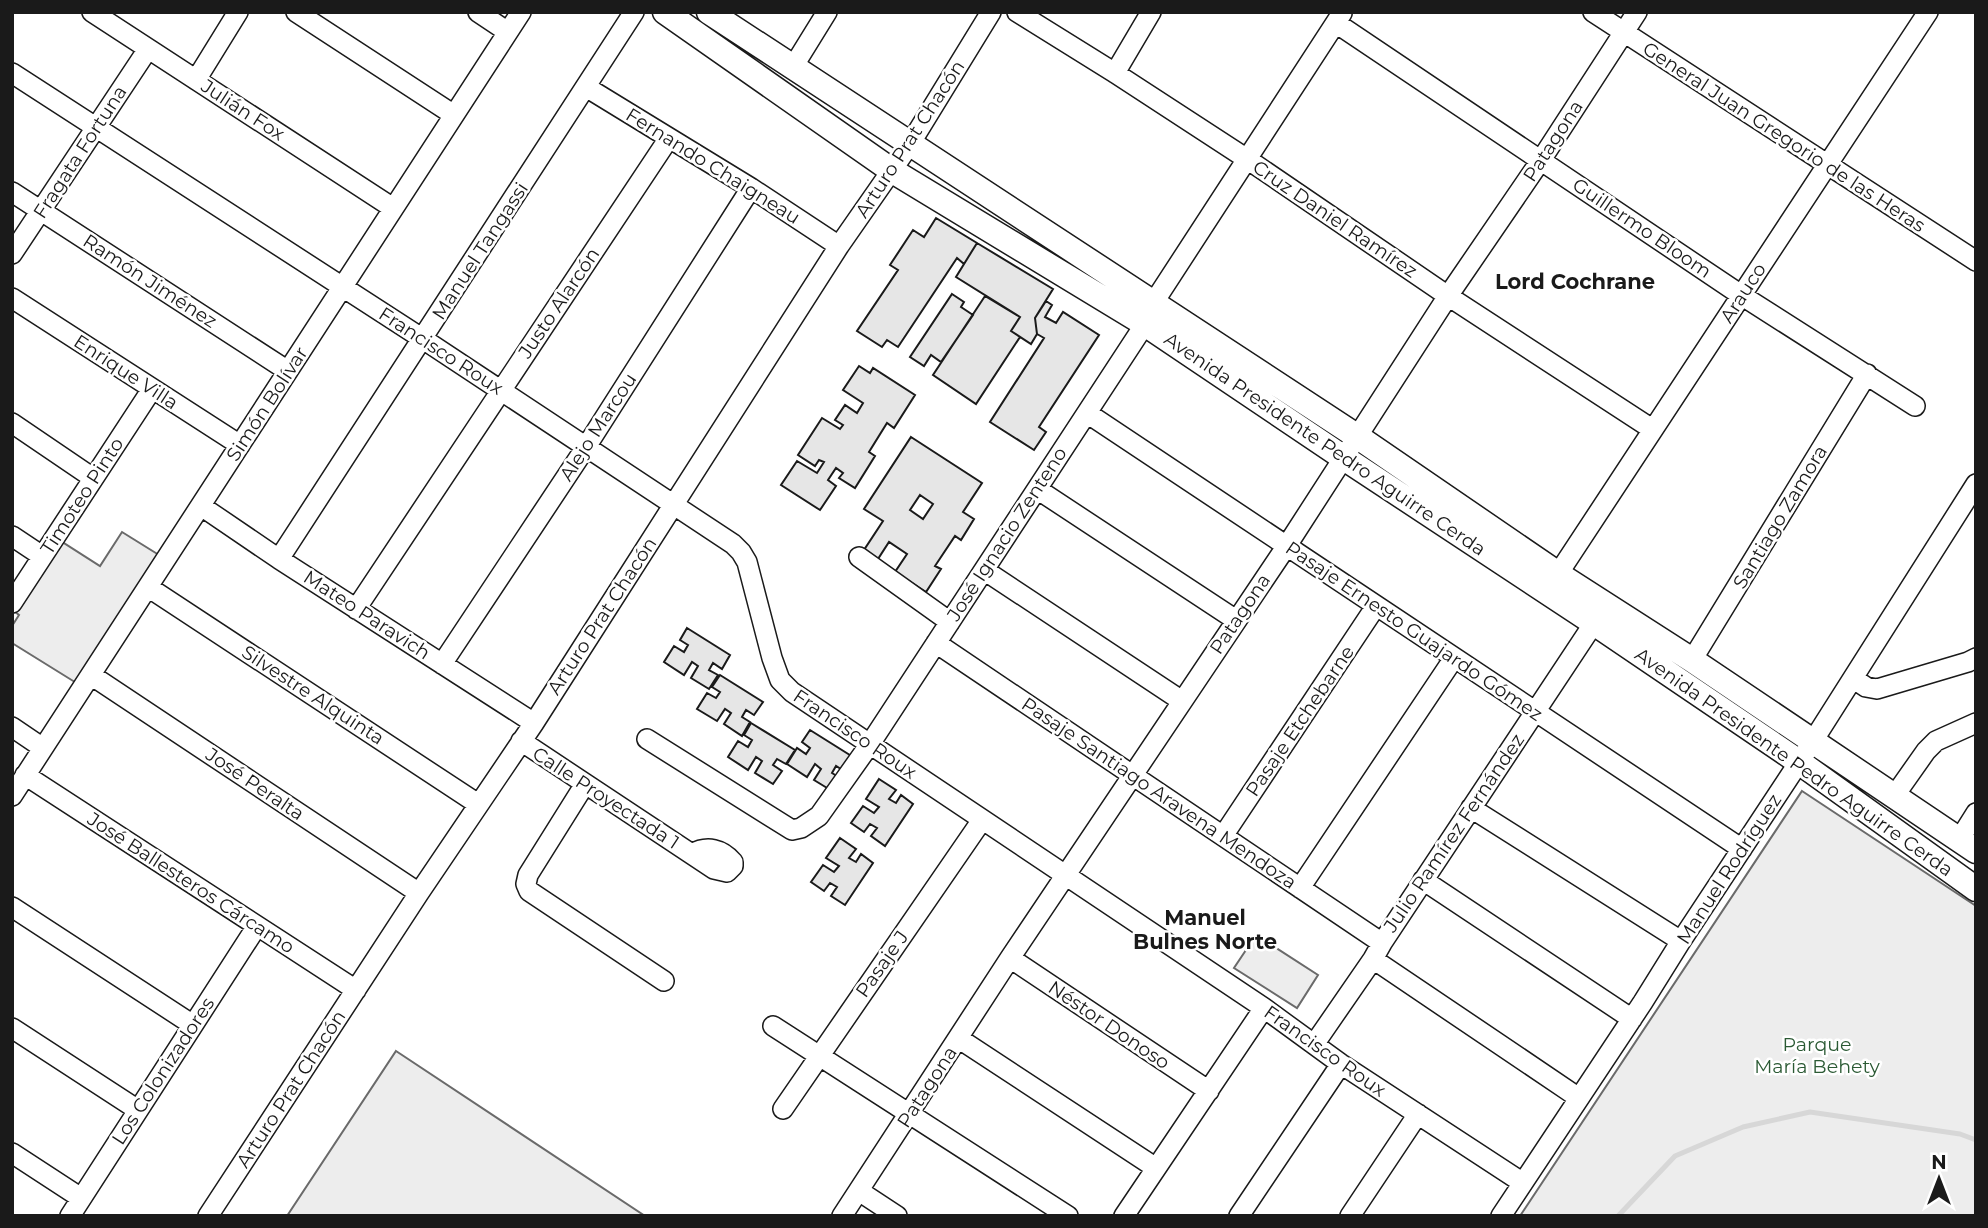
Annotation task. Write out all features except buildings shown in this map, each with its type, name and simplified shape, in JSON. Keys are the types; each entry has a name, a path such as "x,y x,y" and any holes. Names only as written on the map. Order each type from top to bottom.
{"main road":[{"name":"Avenida Presidente Pedro Aguirre Cerda","path":"665,12 891,170 1150,313 1359,437 1558,574 1692,660 1967,845"},
{"name":"Avenida Presidente Pedro Aguirre Cerda","path":"709,12 910,144 1150,313 1344,458 1799,762 1976,889"}],"street":[{"name":"Julián Fox","path":"92,12 393,208"},
{"path":"196,80 238,12"},
{"path":"296,12 454,115"},
{"path":"478,12 508,32"},
{"name":"Simón Bolívar","path":"12,796 521,12"},
{"name":"Manuel Tangassi","path":"279,559 634,12"},
{"path":"793,67 827,12"},
{"name":"Arturo Prat Chacón","path":"208,1216 419,893 534,723 839,246 910,144 991,12"},
{"name":"Cruz Daniel Ramírez","path":"1017,12 1247,159 1448,296 1652,429"},
{"path":"1115,73 1150,12"},
{"name":"General Juan Gregorio de las Heras","path":"1593,12 1827,165 1974,256"},
{"name":"Patagona","path":"842,1216 1010,958 1359,437 1448,296 1637,12"},
{"name":"Arauco","path":"1558,574 1928,12"},
{"name":"José Ignacio Zenteno","path":"647,739 792,830 801,828 819,816 870,744 1087,413 1339,18"},
{"name":"Guillermo Bloom","path":"1339,18 1541,160 1741,295 1915,406"},
{"name":"Fragata Fortuna","path":"12,254 148,49"},
{"name":"Francisco Roux","path":"12,73 733,544 747,562 766,638 780,680 792,692 1264,1008 1341,1064 1523,1183"},
{"name":"Fernando Chaigneau","path":"586,87 751,188 839,246"},
{"name":"Justo Alarcón","path":"356,609 669,138"},
{"name":"Alejo Marcou","path":"442,664 586,447 751,188"},
{"name":"Ramón Jiménez","path":"12,192 288,371"},
{"name":"Enrique Villa","path":"12,298 240,445"},
{"name":"Santiago Zamora","path":"1692,660 1867,374"},
{"name":"Timoteo Pinto","path":"12,603 152,389"},
{"name":"Pasaje Ernesto Guajardo Gómez","path":"1087,413 1742,849"},
{"path":"12,423 93,478"},
{"name":"Manuel Rodríguez","path":"1501,1216 1814,741 1976,484"},
{"path":"1037,489 1236,620"},
{"name":"Mateo Paravich","path":"201,506 534,723"},
{"path":"12,536 42,556"},
{"path":"859,557 950,622"},
{"path":"984,570 1182,701"},
{"name":"Silvestre Alquinta","path":"148,587 478,804"},
{"name":"Pasaje Etchebarne","path":"1223,836 1376,606"},
{"name":"Julio Ramírez Fernández","path":"1315,1043 1594,623"},
{"name":"Pasaje Santiago Aravena Mendoza","path":"936,643 1300,888 1377,951 1578,1098"},
{"path":"1300,888 1454,658"},
{"path":"1854,679 1866,687 1877,689 1976,658"},
{"name":"José Peralta","path":"90,675 419,893"},
{"path":"1895,796 1936,741 1976,723"},
{"path":"12,727 43,748"},
{"name":"Calle Proyectada 1","path":"521,741 692,854"},
{"name":"José Ballesteros Cárcamo","path":"25,775 356,990"},
{"path":"585,784 528,875 526,884 529,891 664,981"},
{"path":"1471,807 1681,941"},
{"path":"1967,845 1976,813"},
{"name":"Pasaje J","path":"783,1109 982,820"},
{"path":"1423,880 1632,1019"},
{"path":"12,907 193,1025"},
{"name":"Los Colonizadores","path":"76,1210 257,926"},
{"name":"Néstor Donoso","path":"1010,958 1209,1091"},
{"path":"1125,1216 1264,1008"},
{"path":"774,1026 1068,1216"},
{"path":"12,1028 138,1110"},
{"path":"958,1038 1157,1168"},
{"path":"1239,1216 1341,1064"},
{"path":"1350,1216 1418,1114"},
{"path":"12,1153 76,1210"},
{"path":"859,1191 897,1216"}],"shaded area":[{"path":"122,532 159,555 78,684 12,643 12,626 19,615 14,611 59,540 100,566"},
{"name":"Parque María Behety","path":"1802,791 1976,906 1976,1216 1520,1216"},
{"path":"1256,935 1318,975 1297,1008 1234,968"},
{"path":"396,1051 645,1216 287,1216"}],"waterway":[{"path":"1618,1216 1675,1156 1743,1127 1810,1112 1960,1134 1976,1140"}],"district":[{"name":"Lord Cochrane","path":"1575,281"},
{"name":"Manuel Bulnes Norte","path":"1205,929"}]}
